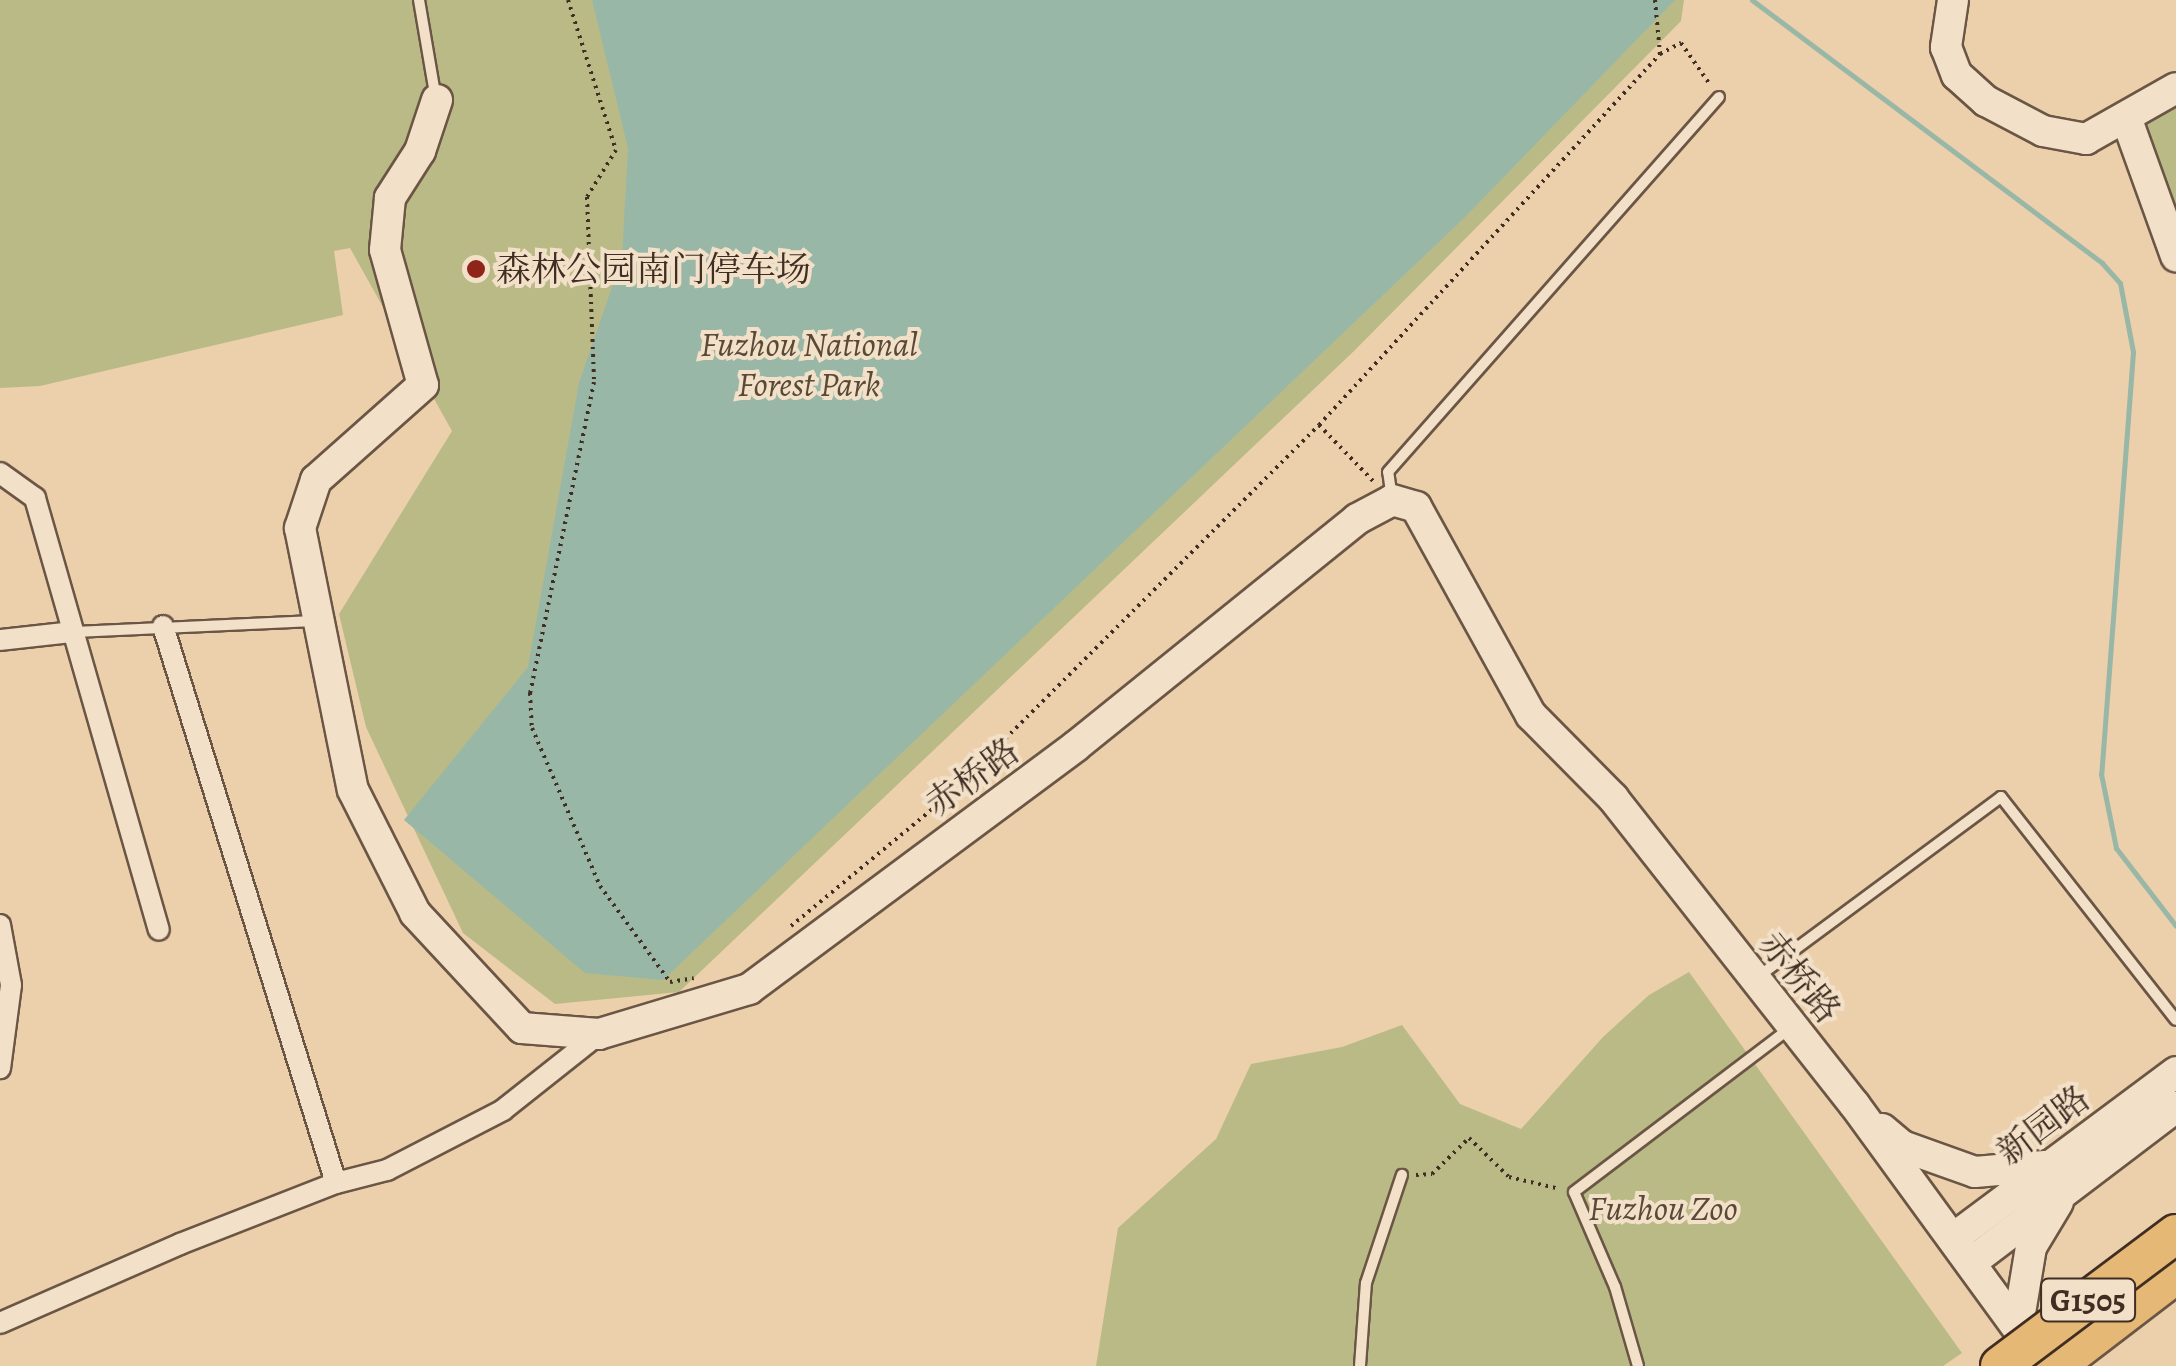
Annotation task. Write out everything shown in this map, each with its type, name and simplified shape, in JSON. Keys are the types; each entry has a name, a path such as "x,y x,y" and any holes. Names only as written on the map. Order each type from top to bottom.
{"highway":[{"name":"G1505","path":"2000,1366 2176,1234"},
{"name":"G1505","path":"2056,1366 2176,1274"}],"street":[{"path":"1953,0 1950,61 1986,101 2076,140 2127,120 2176,88"},
{"name":"赤桥路","path":"437,100 420,150 390,198 386,250 423,385 316,480 300,528 315,621 352,790 414,914 522,1028 599,1034 749,989 1076,746 1357,519 1392,500 1416,507 1531,716 1614,798 1854,1104 1964,1249 2046,1366"},
{"path":"2127,120 2176,256"},
{"path":"0,472 35,498 158,930"},
{"path":"163,626 336,1183"},
{"path":"0,640 73,632"},
{"path":"0,925 11,985 0,1068"},
{"path":"0,1323 336,1183 387,1170 503,1110 599,1034"},
{"name":"新园路","path":"1964,1249 2060,1176 2176,1072"},
{"path":"1854,1104 1902,1146 1975,1172 2060,1176 2031,1247 2018,1292 2018,1325"},
{"name":"新园路","path":"2060,1176 2176,1108"}],"lane":[{"path":"419,0 437,100"},
{"path":"1392,500 1388,472 1719,97"},
{"path":"73,632 315,621"},
{"path":"1754,979 2000,798 2176,1020"},
{"path":"1638,1366 1615,1287 1574,1192 1792,1026"},
{"path":"1360,1366 1366,1282 1402,1175"}],"path":[{"path":"568,0 616,150 587,197 594,382 530,694 532,728 600,886 670,982 702,977"},
{"path":"1655,0 1660,54"},
{"path":"780,935 947,797 1319,425 1660,54 1680,43 1719,97"},
{"path":"1319,425 1392,500"},
{"path":"1402,1175 1432,1174 1469,1138 1508,1177 1574,1192"}],"green space":[{"name":"Fuzhou National Forest Park","path":"0,0 1684,0 1681,21 1354,351 679,992 555,1004 463,933 366,727 339,614 452,431 350,248 334,251 343,315 40,386 0,388"},
{"path":"2176,99 2176,214 2141,136 2148,117"},
{"name":"Fuzhou Zoo","path":"1689,972 1962,1353 1943,1366 1096,1366 1118,1228 1216,1139 1251,1064 1342,1047 1402,1025 1460,1104 1521,1129 1603,1037 1649,995"}],"shaded area":[{"name":"Fuzhou National Forest Park","path":"592,0 1675,0 1464,218 663,980 585,973 404,820 528,667 579,383 622,258 628,148"}],"waterway":[{"path":"1752,0 2102,263 2120,283 2133,352 2101,774 2116,848 2176,926"}],"place":[{"name":"森林公园南门停车场","path":"476,269"}]}
